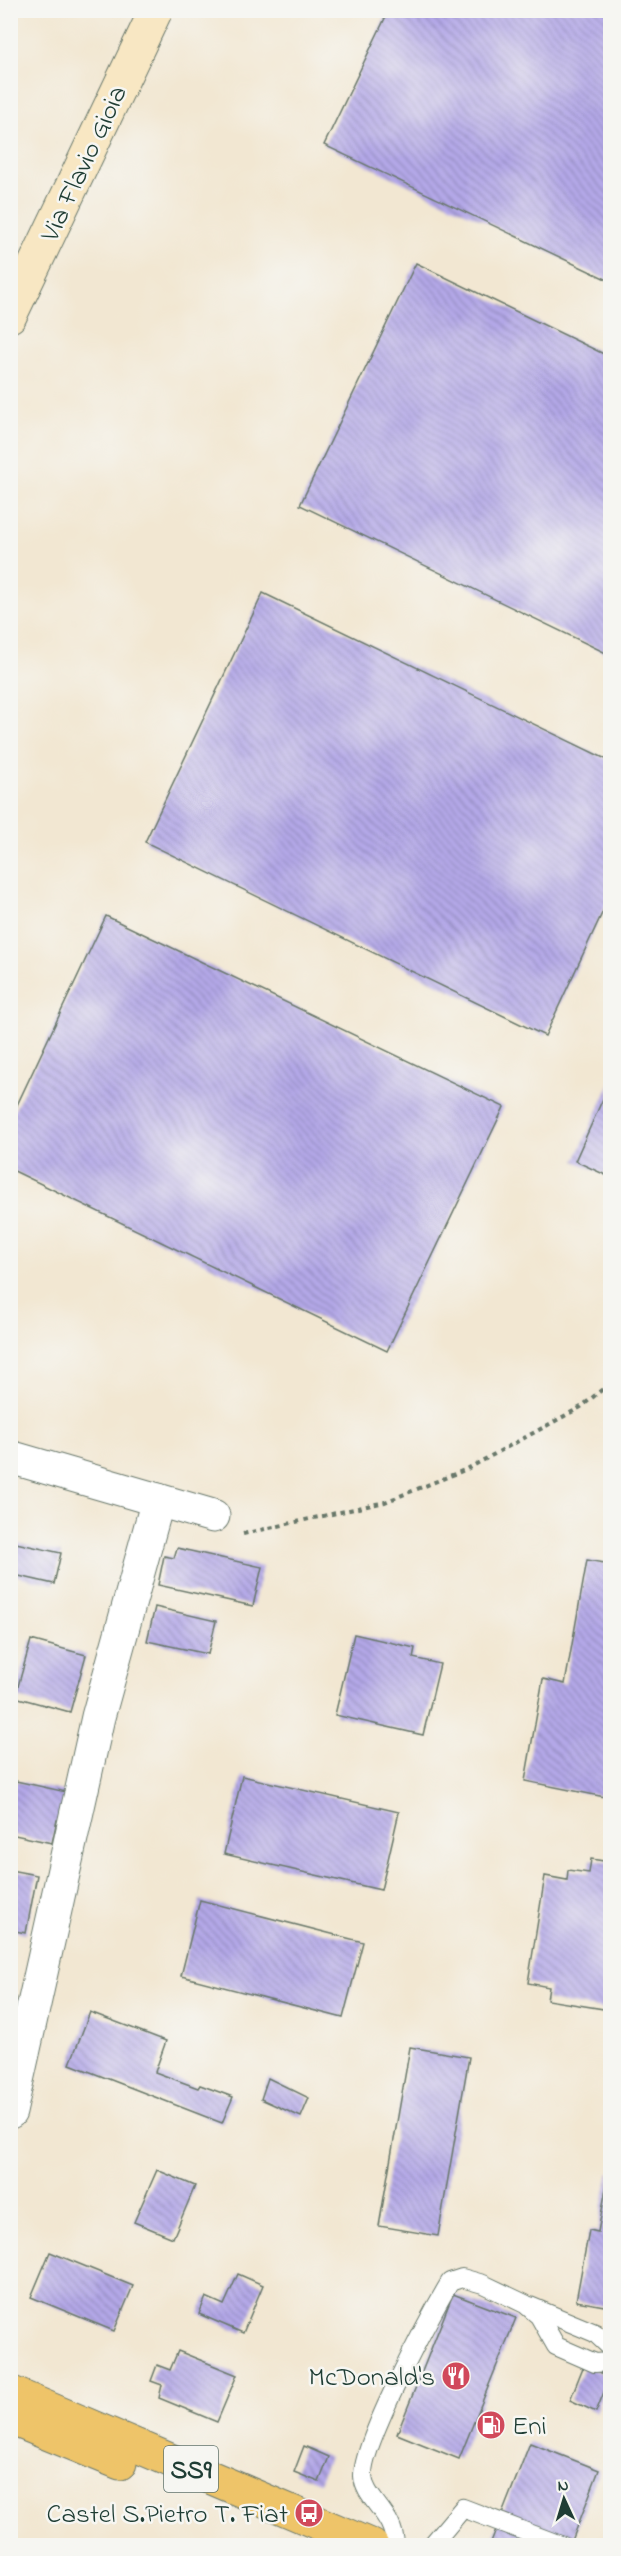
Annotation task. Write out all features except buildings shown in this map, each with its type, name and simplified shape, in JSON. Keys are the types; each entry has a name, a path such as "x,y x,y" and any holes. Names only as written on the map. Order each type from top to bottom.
{"main road":[{"name":"Via Flavio Gioia","path":"10,316 156,10"},
{"name":"SS9","path":"10,2392 372,2546"},
{"name":"SS9","path":"10,2418 320,2546"}],"street":[{"path":"10,1457 158,1500 222,1526"},
{"path":"10,2112 98,1717 158,1500"}],"lane":[{"path":"395,2546 390,2521 365,2485 364,2466 373,2436 450,2282 462,2278 483,2284 595,2333 610,2347"},
{"path":"525,2304 539,2316 556,2346 595,2363 610,2362"},
{"path":"431,2546 463,2508 563,2546"}],"path":[{"path":"222,1526 385,1502 467,1469 581,1407 610,1383"}],"place":[{"name":"McDonald's","path":"456,2376"},
{"name":"Eni","path":"491,2425"},
{"name":"Castel S.Pietro T. Fiat","path":"309,2513"}]}
